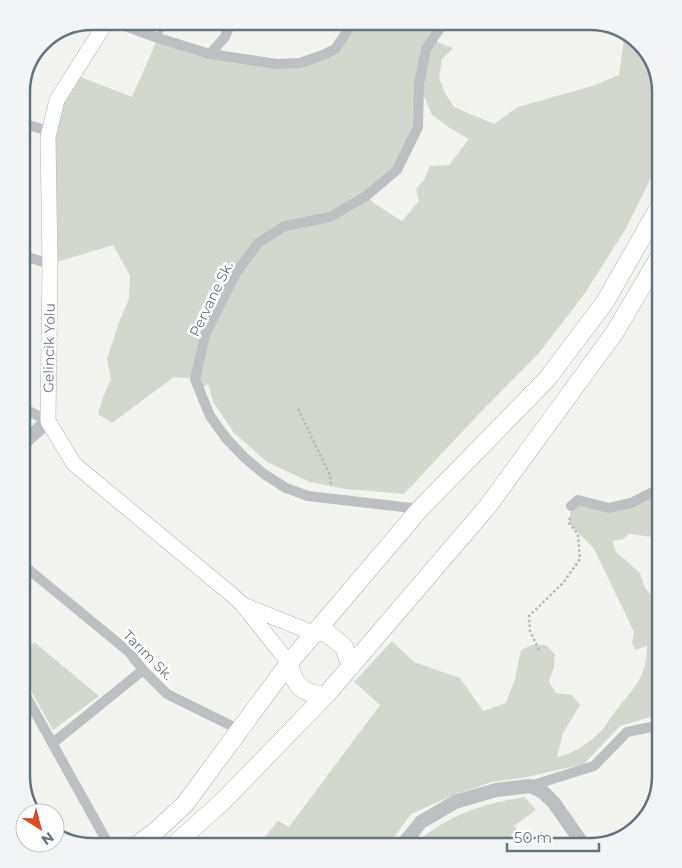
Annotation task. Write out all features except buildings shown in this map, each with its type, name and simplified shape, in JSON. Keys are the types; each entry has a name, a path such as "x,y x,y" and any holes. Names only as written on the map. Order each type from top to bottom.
{"highway":[{"path":"146,838 185,804 289,663 420,509 547,379 605,302 652,220"},
{"path":"182,838 223,801 327,694 488,506 615,332 652,269"},
{"path":"313,633 326,633 344,647 351,667"},
{"path":"289,663 291,676 301,687 316,696 327,694"}],"main road":[{"name":"Gelincik Yolu","path":"48,421 50,264 48,137 57,100 101,30"},
{"path":"48,421 74,464 242,604 289,663"},
{"path":"242,604 313,633"}],"street":[{"path":"136,30 210,54 277,64 300,63 323,55 335,49 347,30"},
{"path":"210,54 225,37 228,30"},
{"name":"Pervane Sk.","path":"420,509 308,496 286,488 264,474 226,438 210,416 195,379 205,335 236,273 258,243 285,226 330,217 366,196 397,170 418,127 419,84 426,49 439,30"},
{"path":"30,126 49,131"},
{"path":"30,257 50,264"},
{"path":"30,412 48,421 30,437"},
{"path":"571,506 578,500 609,508 631,503 652,492"},
{"name":"Tarım Sk.","path":"30,570 129,652 143,670 167,694 240,730"},
{"path":"53,743 143,670"},
{"path":"30,703 105,838"},
{"path":"408,838 421,822 455,802 496,790 530,786 594,766 627,732 652,728"},
{"path":"530,786 543,792 554,803 578,838"}],"lane":[{"path":"158,38 161,30"}],"path":[{"path":"298,409 330,475 333,499"},
{"path":"539,650 530,631 529,616 562,583 580,559 578,534 569,523 571,506"}],"shaded area":[{"path":"346,30 439,30 432,40 453,48 442,59 439,78 446,95 454,107 494,124 518,107 592,86 619,75 624,40 642,58 650,76 652,92 652,176 625,230 585,293 539,353 404,494 346,489 310,482 267,462 234,433 213,402 208,384 199,389 195,379 174,377 112,423 98,414 111,379 107,359 129,299 130,276 113,245 50,264 48,137 73,74 132,97 158,38 277,64 335,49","holes":["419,85 432,115 469,139 449,165 430,166 424,180 416,189 419,201 402,221 375,204 367,196 397,170 418,127"]},
{"path":"652,491 652,537 629,534 623,539 613,541 616,552 640,573 645,588 652,596 652,717 620,726 584,764 527,777 492,782 451,796 411,814 394,838 265,837 278,821 289,827 380,705 354,682 392,641 414,662 460,678 483,711 506,703 515,679 521,650 532,645 546,645 555,654 554,667 549,682 556,693 572,695 580,705 563,733 557,757 575,751 596,736 637,683 644,667 647,646 635,650 632,642 634,632 595,551 569,523 571,506 578,500 609,508"},
{"path":"34,642 99,696 53,730 30,689 30,647"},
{"path":"525,797 536,810 514,826 523,838 422,838 437,827 464,813 493,803"}]}
